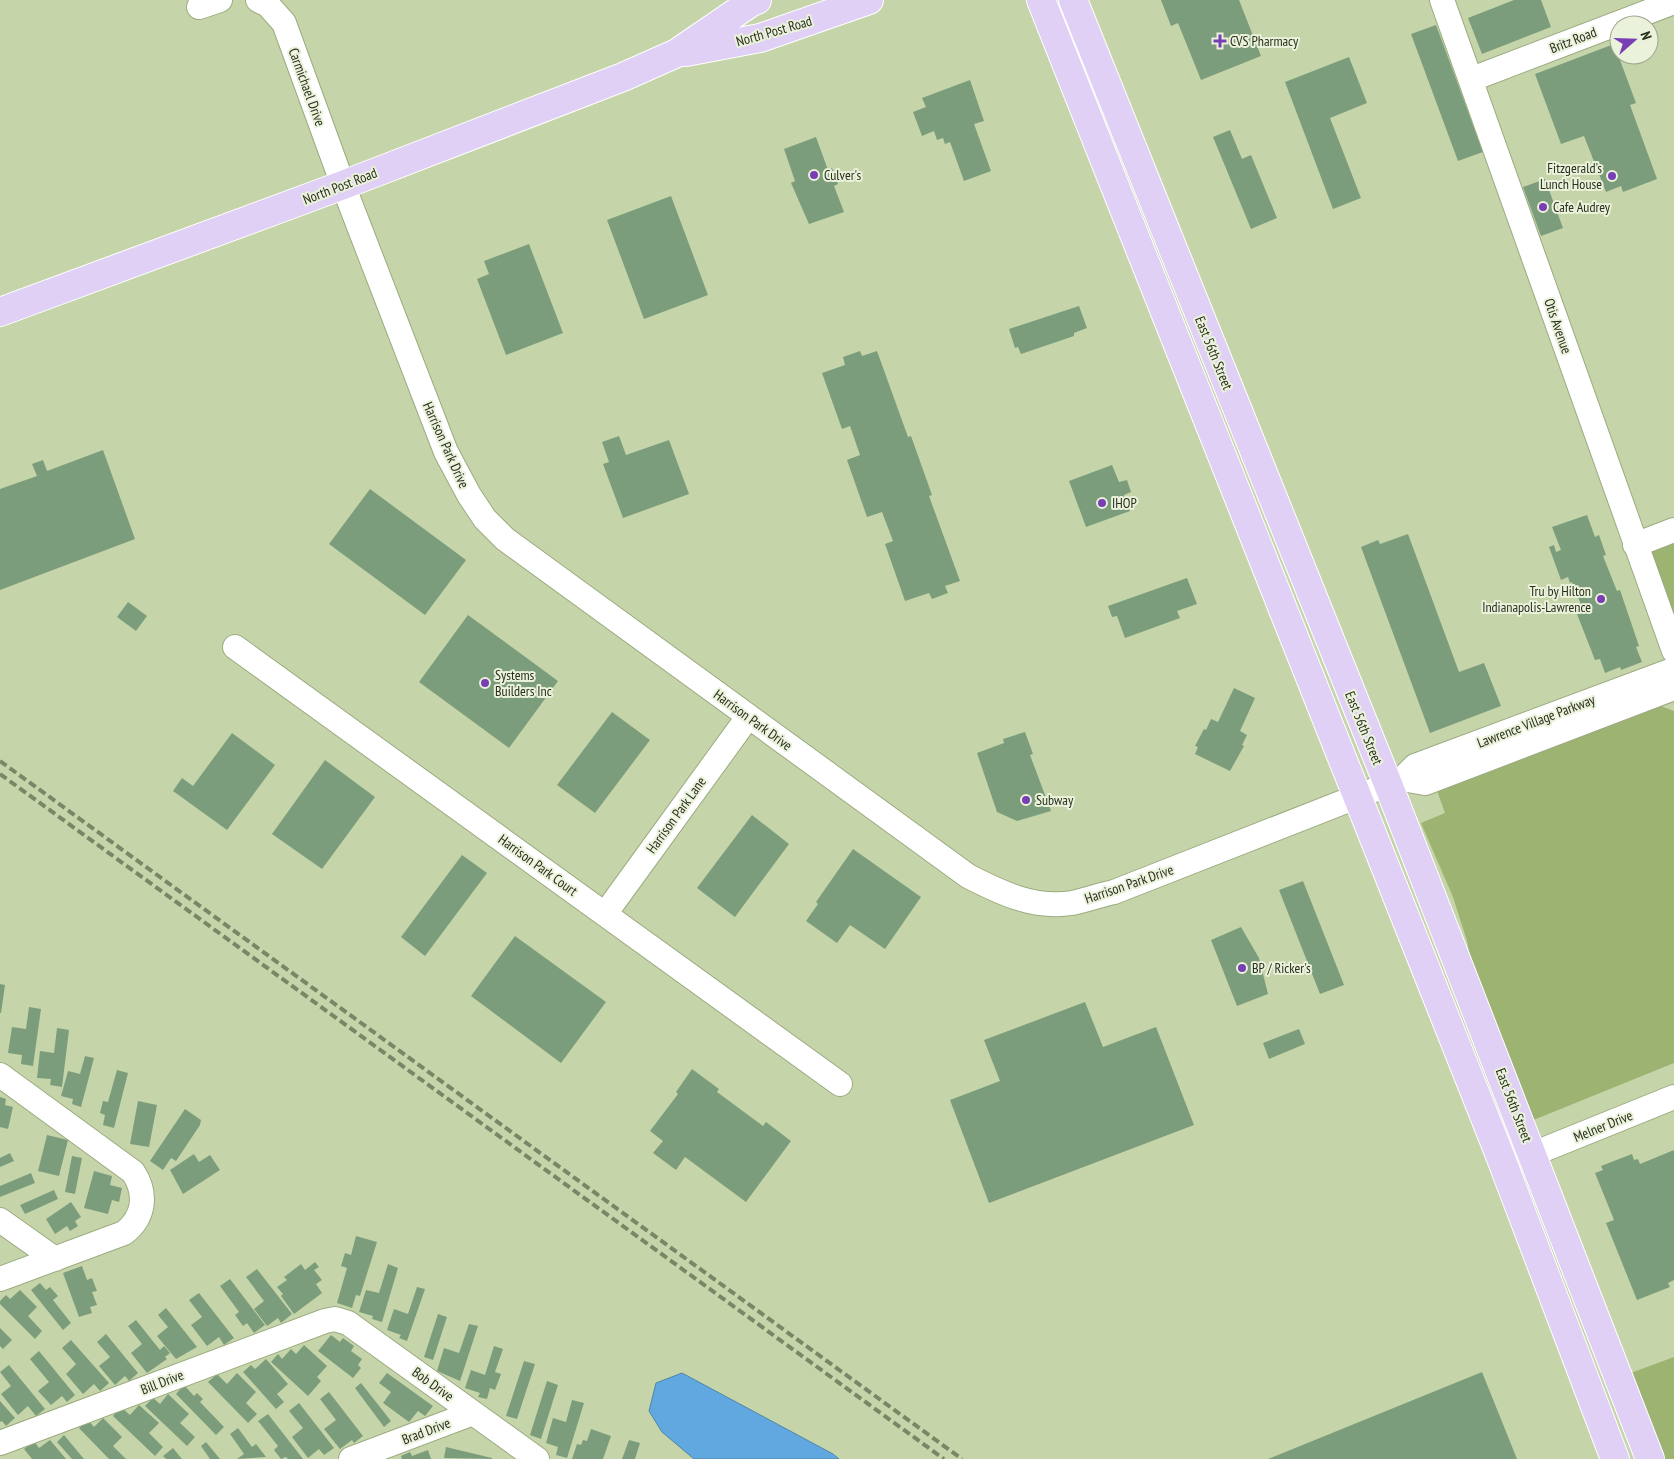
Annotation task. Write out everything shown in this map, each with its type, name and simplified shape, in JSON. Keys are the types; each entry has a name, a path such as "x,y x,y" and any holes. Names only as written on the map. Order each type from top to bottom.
{"main road":[{"name":"North Post Road","path":"0,312 342,185 623,77 677,53 757,0"},
{"name":"North Post Road","path":"677,53 760,38 869,0"},
{"name":"East 56th Street","path":"1041,0 1184,362 1381,787 1434,990 1615,1459"},
{"name":"East 56th Street","path":"1073,0 1258,465 1381,787 1533,1154 1650,1459"},
{"path":"1127,218 1139,223 1149,235 1171,288 1178,292 1188,289"},
{"path":"1184,362 1192,362 1200,366 1230,435 1244,456 1258,465"},
{"path":"1434,990 1483,1082 1514,1150 1523,1155 1533,1154"}],"street":[{"name":"Carmichael Drive","path":"258,0 268,5 284,22 342,185"},
{"name":"Otis Avenue","path":"1442,0 1472,79 1674,651"},
{"name":"Britz Road","path":"1472,79 1674,2"},
{"name":"Harrison Park Drive","path":"342,185 446,452 468,495 485,519 505,539 968,876 1013,897 1027,901 1070,903 1114,892 1381,787"},
{"path":"1635,545 1674,530"},
{"name":"Harrison Park Court","path":"235,647 840,1084"},
{"name":"Lawrence Village Parkway","path":"1381,787 1415,766 1670,671 1674,672"},
{"name":"Lawrence Village Parkway","path":"1381,787 1425,783 1674,688"},
{"name":"Harrison Park Lane","path":"605,914 748,717"},
{"path":"0,1075 133,1172 142,1191 143,1200 139,1215 126,1230 0,1279"},
{"name":"Melner Drive","path":"1533,1154 1674,1097"},
{"path":"0,1220 55,1259"},
{"name":"Bob Drive","path":"324,1321 336,1319 348,1323 537,1459"},
{"name":"Bill Drive","path":"0,1443 324,1321"},
{"name":"Brad Drive","path":"351,1459 474,1413"}],"green space":[{"path":"1674,531 1674,651 1635,545"},
{"path":"1658,702 1663,707 1674,711 1674,1063 1531,1121 1476,990 1467,941 1453,897 1421,823 1445,813 1435,785"},
{"path":"1674,1357 1674,1459 1660,1459 1628,1374"}],"water":[{"path":"682,1373 833,1454 839,1459 694,1459 662,1432 649,1411 656,1383"}],"building":[{"name":"CVS Pharmacy","path":"1161,0 1239,0 1261,56 1201,80 1178,23 1171,26"},
{"path":"1514,0 1541,0 1551,27 1482,54 1468,18"},
{"path":"1436,25 1483,152 1458,161 1411,34"},
{"path":"1609,46 1609,65 1622,65 1636,103 1630,105 1657,179 1623,192 1621,186 1606,192 1584,136 1561,144 1535,74"},
{"path":"1349,57 1367,103 1330,118 1361,198 1333,209 1285,82"},
{"path":"970,80 984,121 974,124 991,171 964,181 950,142 945,144 943,138 937,140 934,131 922,136 913,112 926,107 922,98"},
{"path":"1230,130 1242,159 1251,155 1277,218 1251,229 1213,137"},
{"name":"Culver's","path":"816,137 828,170 832,168 838,184 834,186 844,212 809,224 791,183 795,181 784,149"},
{"name":"Cafe Audrey","path":"1545,179 1563,228 1541,236 1523,187"},
{"path":"671,196 708,295 644,319 607,220"},
{"path":"529,244 563,333 506,355 477,279 489,274 484,261"},
{"path":"1079,306 1087,328 1074,333 1074,336 1021,354 1018,347 1015,348 1009,329"},
{"path":"860,351 862,356 877,351 908,437 911,436 932,495 929,496 960,581 945,586 948,593 932,599 929,593 905,601 885,544 893,541 882,512 867,517 847,460 860,455 850,426 842,429 822,373 845,365 843,357"},
{"path":"619,436 626,455 669,440 689,494 623,518 603,464 609,462 602,442"},
{"path":"103,450 135,539 0,590 0,489 37,476 32,464 43,460 47,471"},
{"name":"IHOP","path":"1112,465 1119,482 1127,480 1131,492 1124,495 1130,511 1086,527 1069,481"},
{"path":"370,489 466,560 425,615 329,544"},
{"name":"Tru by Hilton Indianapolis-Lawrence","path":"1587,515 1595,537 1599,535 1606,555 1603,556 1617,591 1620,590 1639,646 1636,647 1642,662 1621,670 1620,667 1605,673 1600,659 1595,660 1575,609 1582,607 1572,582 1570,583 1568,577 1561,580 1549,547 1554,545 1556,552 1561,550 1552,527"},
{"path":"1408,534 1459,672 1484,663 1501,706 1430,733 1361,547 1378,540 1380,544"},
{"path":"1187,578 1197,604 1177,611 1180,618 1125,638 1117,616 1112,617 1108,606"},
{"path":"128,602 147,616 136,631 117,617"},
{"path":"468,615 558,681 509,748 419,682"},
{"path":"1234,688 1255,698 1240,731 1247,735 1242,745 1244,746 1230,771 1195,754 1198,747 1195,746 1211,719 1218,722"},
{"path":"612,712 650,740 595,813 557,785"},
{"path":"1025,732 1033,754 1030,755 1051,811 1017,821 997,812 977,753 1004,743 1003,739"},
{"path":"232,733 275,765 227,830 173,791 182,778 193,786"},
{"path":"325,760 375,797 322,869 272,834"},
{"path":"752,815 789,844 735,917 697,888"},
{"path":"853,849 921,897 885,949 850,925 837,943 806,921 818,904 816,902"},
{"path":"462,855 487,873 425,956 401,937"},
{"path":"1303,881 1344,985 1320,994 1279,890"},
{"name":"BP / Ricker's","path":"1241,927 1259,958 1268,994 1237,1006 1211,940"},
{"path":"515,936 606,1002 561,1063 471,996"},
{"path":"0,984 5,985 1,1013 0,1013"},
{"path":"1085,1002 1103,1047 1156,1027 1194,1125 989,1203 950,1100 1000,1081 984,1040"},
{"path":"29,1007 41,1009 33,1066 21,1064 22,1055 8,1053 12,1027 26,1029"},
{"path":"57,1028 69,1030 62,1087 50,1085 51,1079 37,1078 40,1051 54,1053"},
{"path":"1299,1029 1305,1044 1269,1059 1263,1043"},
{"path":"85,1056 94,1058 81,1107 72,1104 73,1099 61,1096 68,1071 80,1074"},
{"path":"692,1069 719,1089 717,1092 763,1126 766,1122 791,1141 746,1202 685,1157 676,1170 653,1153 663,1141 650,1131 678,1094 676,1092"},
{"path":"117,1070 128,1073 114,1128 103,1125 105,1115 100,1113 103,1101 108,1102"},
{"path":"0,1097 6,1099 5,1105 13,1107 8,1129 0,1127"},
{"path":"138,1101 157,1105 149,1147 130,1144"},
{"path":"185,1109 201,1120 200,1125 176,1161 171,1158 163,1170 150,1161"},
{"path":"47,1135 68,1140 59,1176 38,1171"},
{"path":"1674,1150 1674,1280 1668,1283 1670,1287 1637,1300 1606,1223 1614,1220 1595,1173 1603,1170 1601,1166 1632,1154 1634,1160 1638,1159 1640,1164"},
{"path":"10,1153 14,1161 0,1167 0,1158"},
{"path":"194,1154 199,1162 210,1155 220,1170 183,1194 170,1170"},
{"path":"72,1156 82,1158 75,1194 65,1192"},
{"path":"94,1171 112,1176 110,1185 122,1188 119,1202 112,1200 108,1214 84,1208"},
{"path":"31,1173 35,1183 0,1197 0,1186"},
{"path":"54,1190 58,1199 25,1214 20,1205"},
{"path":"71,1202 81,1217 75,1221 78,1226 70,1231 67,1226 55,1234 46,1219"},
{"path":"356,1236 377,1242 360,1296 356,1295 352,1308 337,1303 347,1268 341,1266 345,1253 351,1255"},
{"path":"315,1262 319,1267 314,1270 322,1280 316,1284 322,1293 294,1314 277,1287 287,1280 284,1277 301,1264 305,1270"},
{"path":"388,1264 398,1268 382,1322 372,1319 373,1316 359,1312 366,1290 379,1293"},
{"path":"82,1266 87,1280 92,1278 97,1291 92,1292 97,1305 90,1307 92,1313 79,1317 63,1273"},
{"path":"257,1269 292,1314 281,1323 278,1318 267,1326 254,1309 264,1301 246,1277"},
{"path":"230,1279 265,1325 254,1333 247,1323 243,1326 235,1315 239,1312 220,1286"},
{"path":"40,1283 46,1290 50,1287 58,1296 53,1300 71,1323 63,1330 31,1290"},
{"path":"417,1287 425,1289 407,1341 399,1338 401,1335 387,1330 394,1309 408,1314"},
{"path":"20,1290 37,1307 28,1316 42,1331 35,1339 0,1304 0,1301 6,1295 10,1299"},
{"path":"199,1293 234,1338 224,1345 219,1337 207,1346 191,1325 202,1317 189,1300"},
{"path":"166,1308 197,1347 176,1359 157,1336 168,1327 158,1315"},
{"path":"438,1314 447,1317 433,1360 424,1357"},
{"path":"136,1320 160,1350 164,1346 170,1353 165,1357 167,1359 147,1373 131,1353 142,1344 128,1326"},
{"path":"469,1324 478,1326 460,1381 437,1371 444,1348 459,1353"},
{"path":"0,1328 12,1340 3,1349 0,1346"},
{"path":"106,1334 138,1373 129,1381 125,1376 115,1385 99,1366 110,1357 97,1342"},
{"path":"331,1335 340,1342 343,1338 354,1346 351,1351 362,1359 358,1365 361,1368 353,1378 318,1351"},
{"path":"71,1340 109,1383 100,1391 94,1384 83,1394 66,1374 76,1364 62,1348"},
{"path":"304,1345 327,1366 317,1377 321,1381 308,1396 271,1362 278,1354 282,1359 291,1349 296,1354"},
{"path":"494,1346 503,1349 495,1372 501,1374 495,1390 490,1388 487,1399 478,1397 480,1393 465,1388 471,1370 485,1375"},
{"path":"39,1351 75,1395 67,1402 62,1396 51,1405 38,1391 49,1382 30,1359"},
{"path":"266,1359 288,1384 277,1394 284,1402 276,1409 243,1372 251,1365 255,1369"},
{"path":"524,1361 535,1364 517,1419 506,1416"},
{"path":"9,1365 45,1409 36,1416 28,1406 18,1415 1,1394 11,1386 0,1372"},
{"path":"1482,1372 1517,1459 1268,1459"},
{"path":"237,1373 256,1392 246,1403 257,1414 248,1423 208,1382 217,1374 227,1384"},
{"path":"387,1373 433,1406 425,1416 418,1411 409,1422 383,1403 391,1392 379,1383"},
{"path":"547,1381 558,1385 541,1439 530,1435"},
{"path":"361,1383 391,1421 384,1427 355,1388"},
{"path":"184,1385 194,1396 197,1393 203,1399 200,1402 224,1427 216,1435 176,1394"},
{"path":"329,1392 363,1436 354,1443 352,1440 340,1449 324,1429 336,1420 320,1399"},
{"path":"168,1394 189,1414 180,1423 195,1437 187,1446 145,1406 153,1398 160,1404"},
{"path":"572,1400 584,1403 567,1458 556,1455 558,1447 546,1443 553,1418 566,1422"},
{"path":"0,1401 15,1418 6,1426 2,1421 0,1422"},
{"path":"299,1403 334,1448 324,1455 319,1449 308,1458 292,1437 303,1428 289,1411"},
{"path":"139,1405 159,1423 149,1433 163,1447 155,1456 113,1416 121,1407 130,1415"},
{"path":"268,1414 303,1459 288,1459 286,1457 281,1459 274,1450 278,1446 258,1421"},
{"path":"103,1418 122,1437 113,1446 126,1459 109,1459 79,1428 88,1420 94,1427"},
{"path":"238,1428 252,1447 256,1444 266,1457 237,1459 244,1454 230,1434"},
{"path":"591,1429 611,1436 603,1459 572,1459 577,1444 581,1445 583,1440 587,1441"},
{"path":"64,1435 84,1459 72,1459 57,1442"},
{"path":"50,1440 66,1459 32,1459 24,1449 34,1441 39,1448"},
{"path":"629,1440 640,1443 635,1459 622,1459"},
{"path":"206,1442 220,1459 210,1459 201,1446"},
{"path":"446,1447 492,1458 492,1459 444,1458"},
{"path":"173,1448 182,1459 166,1459 163,1456"},
{"path":"428,1450 431,1459 402,1459 401,1456 410,1452 412,1456"}],"railway":[{"path":"0,761 962,1459"},
{"path":"0,774 944,1459"}],"place":[{"name":"CVS Pharmacy","path":"1220,41"},
{"name":"Culver's","path":"814,175"},
{"name":"Fitzgerald's Lunch House","path":"1612,176"},
{"name":"Cafe Audrey","path":"1543,207"},
{"name":"IHOP","path":"1102,503"},
{"name":"Tru by Hilton Indianapolis-Lawrence","path":"1601,599"},
{"name":"Systems Builders Inc","path":"485,683"},
{"name":"Subway","path":"1026,800"},
{"name":"BP / Ricker's","path":"1242,968"}]}
